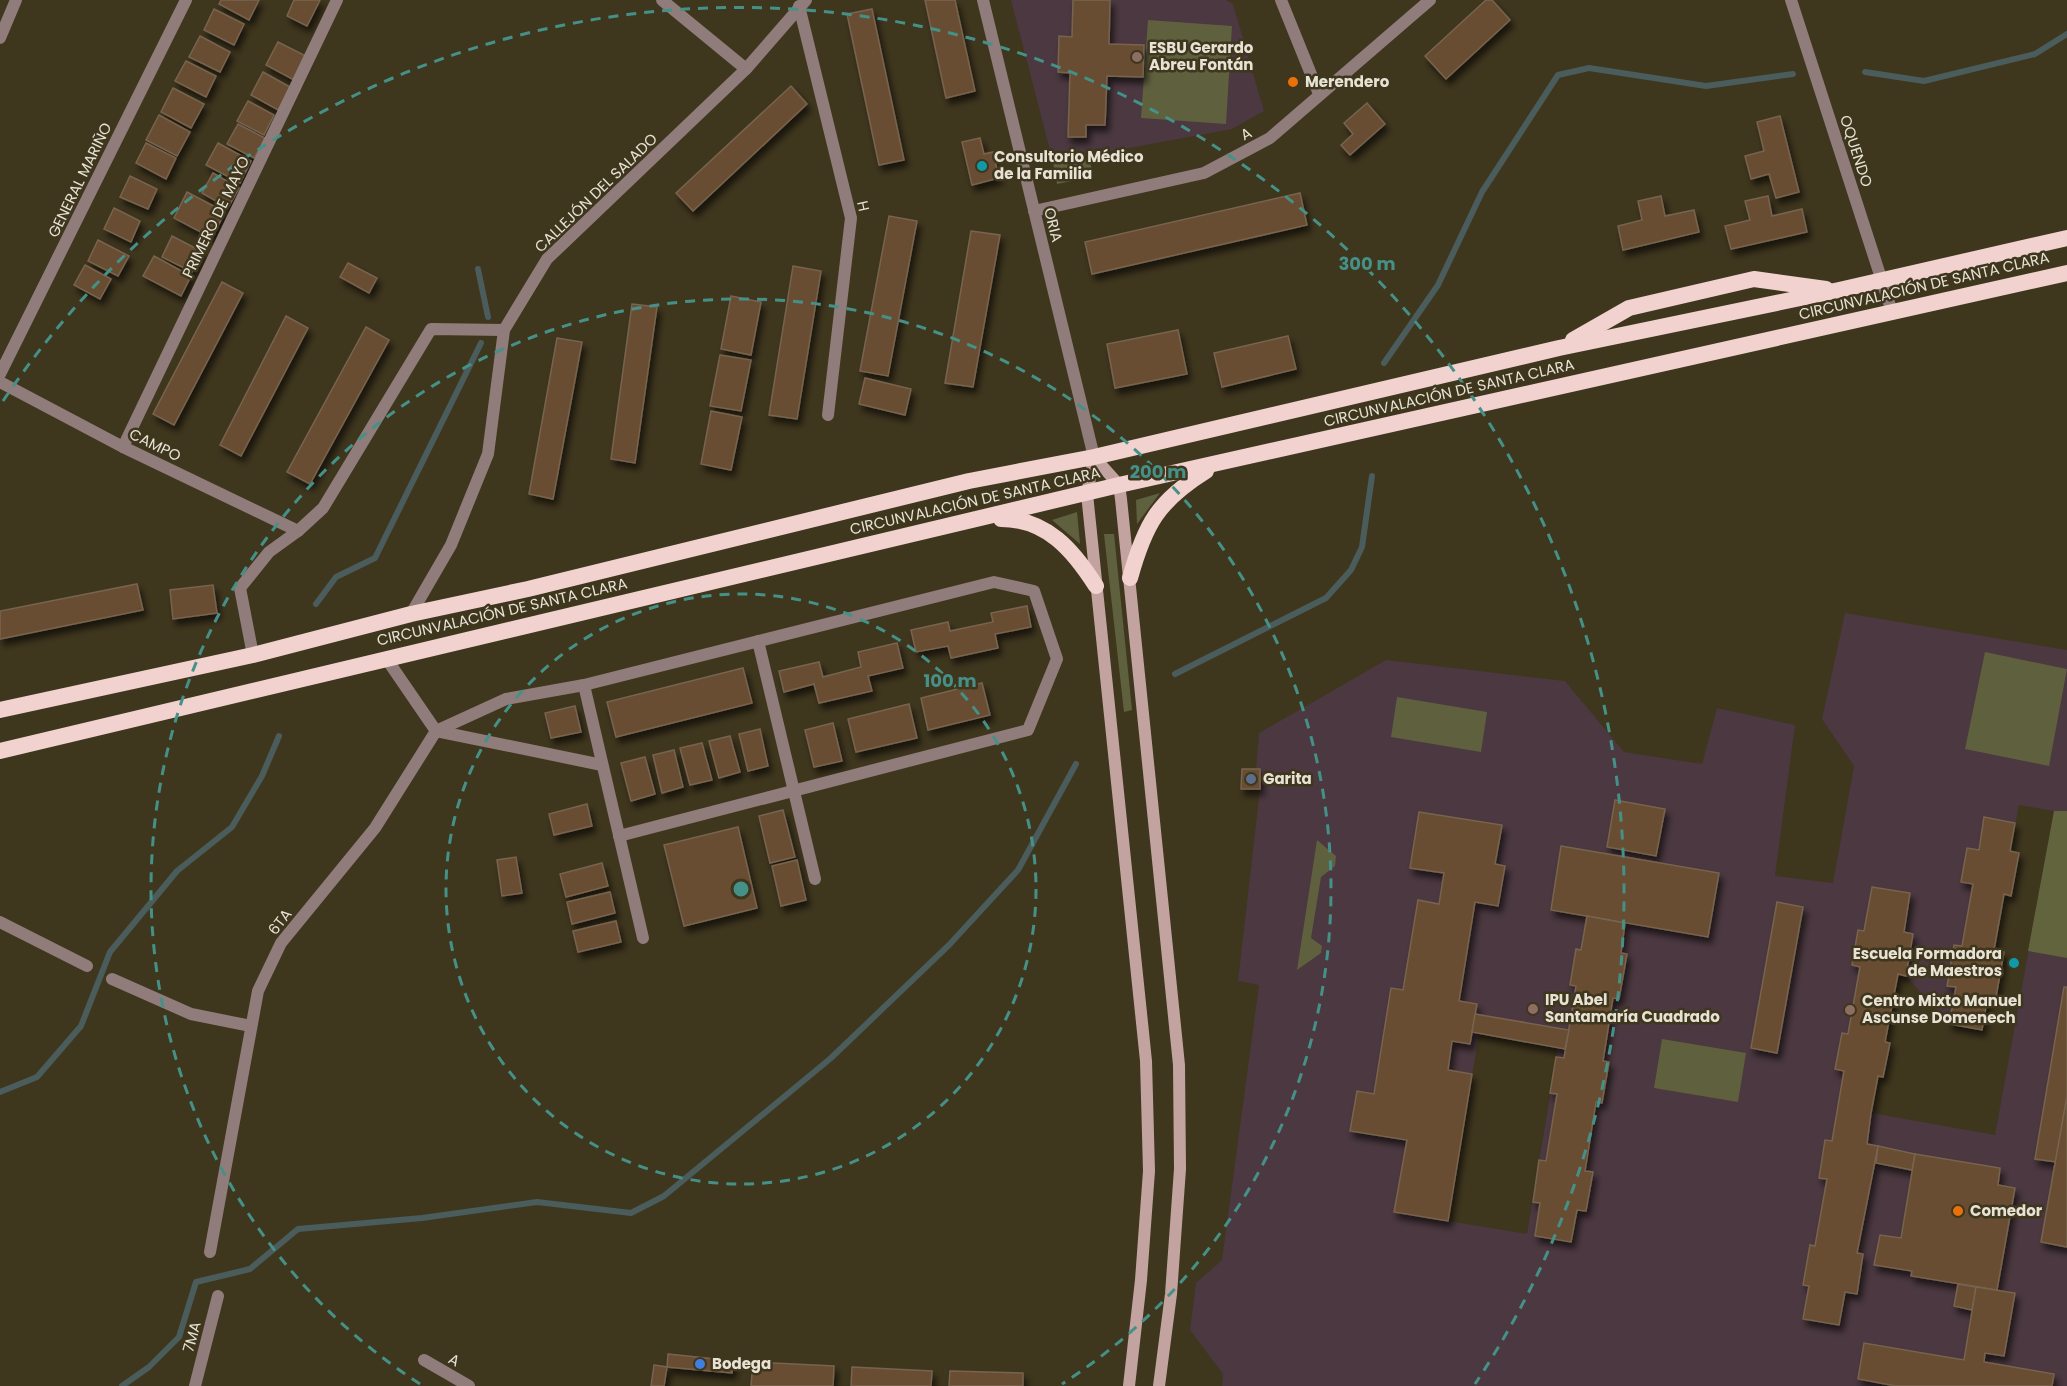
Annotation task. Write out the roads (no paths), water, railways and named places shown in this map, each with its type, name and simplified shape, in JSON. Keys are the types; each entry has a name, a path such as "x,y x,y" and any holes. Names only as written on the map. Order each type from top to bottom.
{"highway":[{"name":"CIRCUNVALACIÓN DE SANTA CLARA","path":"0,710 253,655 411,614 528,589 969,481 1094,457 1558,348 1839,290 2067,238"},
{"name":"CIRCUNVALACIÓN DE SANTA CLARA","path":"0,751 1119,485 2067,273"},
{"path":"1558,348 1629,308 1754,279 1839,290"},
{"path":"1130,578 1140,540 1155,513 1181,486 1219,463"},
{"path":"979,519 1013,519 1040,526 1069,548 1096,586"}],"main road":[{"path":"1094,457 1119,485 1179,1065 1180,1169 1171,1294 1159,1386"},
{"path":"1094,457 1087,494 1146,1061 1149,1171 1141,1280 1129,1386"}],"street":[{"path":"0,38 16,0"},
{"name":"GENERAL MARIÑO","path":"0,374 186,0"},
{"name":"PRIMERO DE MAYO","path":"123,447 337,0"},
{"path":"662,0 746,69"},
{"name":"ORIA","path":"983,0 1094,457"},
{"path":"1281,0 1319,94"},
{"name":"A","path":"1034,211 1204,173 1270,138 1430,0"},
{"name":"OQUENDO","path":"1791,0 1892,312"},
{"name":"CALLEJÓN DEL SALADO","path":"411,614 451,544 488,454 504,330 547,259 746,69 803,3"},
{"name":"H","path":"803,3 851,218 828,415"},
{"path":"253,655 240,588 269,552 298,531 323,508 431,329 504,330"},
{"name":"CAMPO","path":"0,382 123,447 298,531"},
{"path":"436,731 506,699 584,685 994,582 1034,591 1057,659 1028,730 619,836"},
{"path":"758,641 815,879"},
{"path":"386,658 436,731 602,765"},
{"path":"584,685 643,938"},
{"name":"6TA","path":"210,1252 258,991 281,943 375,828 436,731"},
{"path":"0,922 87,966"},
{"path":"112,979 190,1014 251,1026"},
{"name":"7MA","path":"195,1386 218,1296"},
{"name":"A","path":"424,1360 469,1386"}],"waterway":[{"path":"1865,72 1924,81 2035,54 2067,34"},
{"path":"1384,363 1438,285 1482,192 1558,75 1589,68 1706,86 1793,74"},
{"path":"478,269 488,317"},
{"path":"316,604 336,577 375,558 481,343"},
{"path":"1175,674 1326,598 1351,570 1362,547 1372,476"},
{"path":"0,1092 37,1077 81,1026 110,952 177,871 232,827 262,776 279,736"},
{"path":"122,1386 149,1367 179,1337 196,1282 250,1269 298,1229 422,1218 537,1202 631,1213 664,1196 831,1058 949,945 1018,870 1076,764"}],"place":[{"name":"ESBU Gerardo Abreu Fontán","path":"1137,57"},
{"name":"Merendero","path":"1293,82"},
{"name":"Consultorio Médico de la Familia","path":"982,166"},
{"name":"Garita","path":"1251,779"},
{"name":"Escuela Formadora de Maestros","path":"2014,963"},
{"name":"IPU Abel Santamaría Cuadrado","path":"1533,1009"},
{"name":"Centro Mixto Manuel Ascunse Domenech","path":"1850,1010"},
{"name":"Comedor","path":"1958,1211"},
{"name":"Bodega","path":"700,1364"}]}
